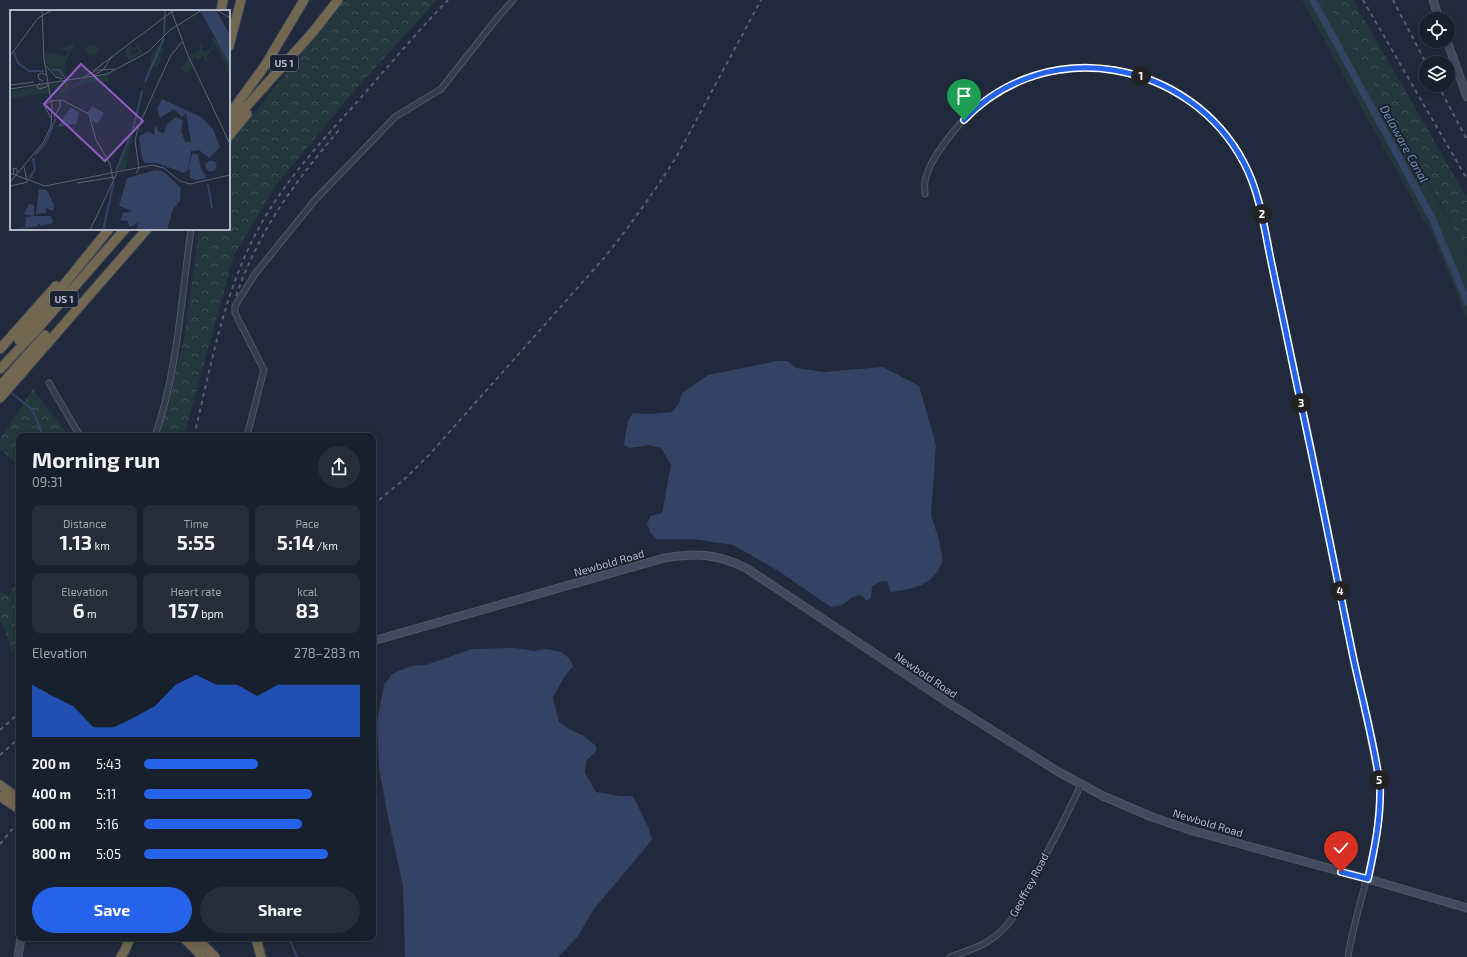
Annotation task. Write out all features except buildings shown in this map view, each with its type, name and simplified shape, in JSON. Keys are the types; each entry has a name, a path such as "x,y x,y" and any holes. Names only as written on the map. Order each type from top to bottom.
{"highway":[{"path":"220,10 223,0"},
{"path":"226,10 229,0"},
{"path":"230,42 241,0"},
{"path":"230,114 264,67 304,0"},
{"name":"US 1","path":"230,125 313,32 338,0"},
{"path":"230,135 313,32"},
{"path":"0,349 107,230"},
{"path":"0,366 107,230"},
{"name":"US 1","path":"0,366 33,334 124,230"},
{"name":"US 1","path":"0,386 13,377 137,230"},
{"path":"0,398 13,377 146,230"},
{"path":"0,785 16,797"},
{"path":"0,796 16,807"},
{"path":"121,957 129,941"},
{"path":"187,941 203,957"},
{"path":"199,941 215,957"},
{"path":"257,941 261,957"}],"main road":[{"path":"1433,0 1437,12"},
{"path":"1450,48 1467,97"},
{"name":"Newbold Road","path":"376,640 664,558 697,554 709,555 746,568 1021,750 1081,784 1132,809 1190,830 1467,908"},
{"path":"18,957 21,941"}],"street":[{"path":"248,433 264,370 235,313 235,306 255,274 315,200 395,117 441,89 513,0"},
{"path":"925,194 924,182 936,156 956,128 969,114 1003,89 1034,76 1060,70 1088,68 1120,71 1148,78 1164,85 1194,103 1208,114 1230,139 1240,154 1258,196 1378,771 1380,812 1368,879 1359,908 1348,957"},
{"path":"156,433 167,395 174,357 192,230"},
{"path":"49,383 78,433"},
{"name":"Geoffrey Road","path":"950,957 983,945 1006,927 1012,919 1059,830 1081,784"}],"green space":[{"path":"345,0 437,0 355,90 277,184 234,255 185,433 158,433 184,340 199,230 230,230 230,140 254,113"},
{"path":"1302,0 1326,0 1460,240 1467,257 1467,319 1435,240"},
{"path":"1326,0 1353,0 1467,198 1467,254 1446,213"},
{"path":"33,389 67,433 16,433 16,463 0,449 0,439"},
{"path":"16,584 16,659 12,653 3,623 0,622 0,592 8,595"}],"water":[{"path":"777,361 787,361 796,368 824,372 883,367 919,386 936,445 931,515 939,540 942,563 938,571 930,580 921,585 908,589 891,592 887,581 880,582 872,586 871,598 867,601 861,595 853,597 842,605 831,607 777,570 733,545 694,539 657,539 650,532 647,523 651,516 662,513 671,465 661,448 649,445 630,448 624,445 628,421 633,413 649,414 672,412 679,403 682,393 708,375"},
{"path":"515,648 534,651 545,649 561,652 569,658 573,666 564,677 553,698 559,722 569,729 584,736 596,746 596,751 586,761 585,773 596,792 620,796 633,796 648,827 652,840 594,909 578,936 558,957 405,957 403,886 379,769 377,721 384,685 392,674 411,666 426,665 472,649"}],"waterway":[{"name":"Delaware Canal","path":"1313,0 1433,220 1467,302"},
{"path":"10,392 32,409 42,433"},
{"path":"290,941 297,957"}],"railway":[{"path":"195,433 225,311 242,263 263,220 300,167 448,0"},
{"path":"376,503 408,476 428,456 615,245 652,194 678,154 761,0"},
{"path":"1363,0 1467,179"},
{"path":"1393,0 1422,56"},
{"path":"1442,92 1467,140"},
{"path":"236,296 255,250 279,208 307,169 339,130"},
{"path":"0,730 16,716"},
{"path":"0,755 16,741"},
{"path":"0,844 16,825"}],"route":[{"path":"964,120 969,114 1003,89 1034,76 1047,72 1074,68 1102,68 1148,78 1180,94 1208,114 1223,130 1240,154 1258,196 1380,785 1378,826 1368,879 1341,872"}]}
